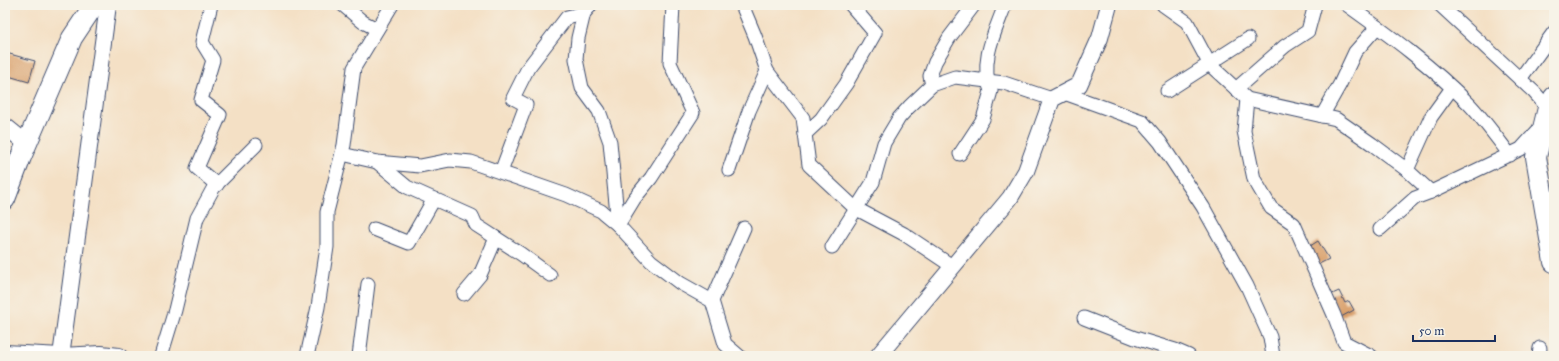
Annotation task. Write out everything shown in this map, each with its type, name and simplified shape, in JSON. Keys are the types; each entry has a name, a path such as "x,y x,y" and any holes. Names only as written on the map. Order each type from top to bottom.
{"main road":[{"path":"5,199 26,143 72,38 94,5"},
{"path":"1548,110 1546,157 1554,202"},
{"path":"1548,110 1536,157 1554,262"}],"street":[{"path":"61,356 108,5"},
{"path":"211,5 202,42 213,60 201,100 220,115 197,168 217,185"},
{"path":"343,5 363,22 377,29"},
{"path":"307,356 318,307 327,247 327,212 342,154 354,68 392,5"},
{"path":"618,225 634,199 652,178 693,113 670,63 674,5"},
{"path":"742,5 767,71 803,118 809,165 855,208 904,234 952,266"},
{"path":"805,134 821,119 846,84 875,33 850,5"},
{"path":"932,85 930,76 935,62 949,38 974,5"},
{"path":"960,154 983,119 991,91 987,80 985,67 991,43 1005,5"},
{"path":"878,356 1010,198 1026,172 1058,96 1079,85 1100,38 1109,5"},
{"path":"1163,5 1177,9 1187,22 1210,64 1247,99 1336,120 1407,170 1431,192"},
{"path":"1236,89 1285,46 1308,31 1315,5"},
{"path":"1346,5 1423,62 1452,88 1470,105 1510,155"},
{"path":"1380,230 1415,198 1431,192 1521,149 1548,110 1520,79 1440,5"},
{"path":"587,9 578,38 576,59 582,88 599,111 610,142 618,225"},
{"path":"501,172 526,105 513,98 528,68 567,17 587,9"},
{"path":"1322,116 1340,84 1355,52 1377,27"},
{"path":"1520,79 1554,32"},
{"path":"1167,91 1248,39"},
{"path":"729,170 748,111 767,71"},
{"path":"832,247 855,208 873,182 884,143 899,118 932,85 955,77 1004,83 1058,96 1142,121 1160,142 1203,206 1248,286 1270,338 1273,356"},
{"path":"1407,170 1431,118 1452,88"},
{"path":"1247,99 1244,131 1254,179 1271,208 1294,224 1334,315 1344,342 1371,356"},
{"path":"5,126 26,143"},
{"path":"161,356 175,310 197,218 217,185 256,144"},
{"path":"342,154 377,162 420,166 450,160 471,162 566,195 600,211 618,225 651,261 680,283 712,301"},
{"path":"377,162 407,187 472,216 476,225 550,275"},
{"path":"374,229 409,243 434,199"},
{"path":"739,356 725,344 712,301 744,228"},
{"path":"464,294 480,275 496,238"},
{"path":"359,356 368,284"},
{"path":"1084,318 1135,338 1175,350 1189,356"},
{"path":"5,352 61,356 101,354 119,356"}],"building":[{"path":"6,53 35,61 29,82 5,75"},
{"path":"1318,241 1329,259 1317,265 1307,248"},
{"path":"1339,291 1345,303 1349,301 1354,310 1341,317 1330,295"}]}
